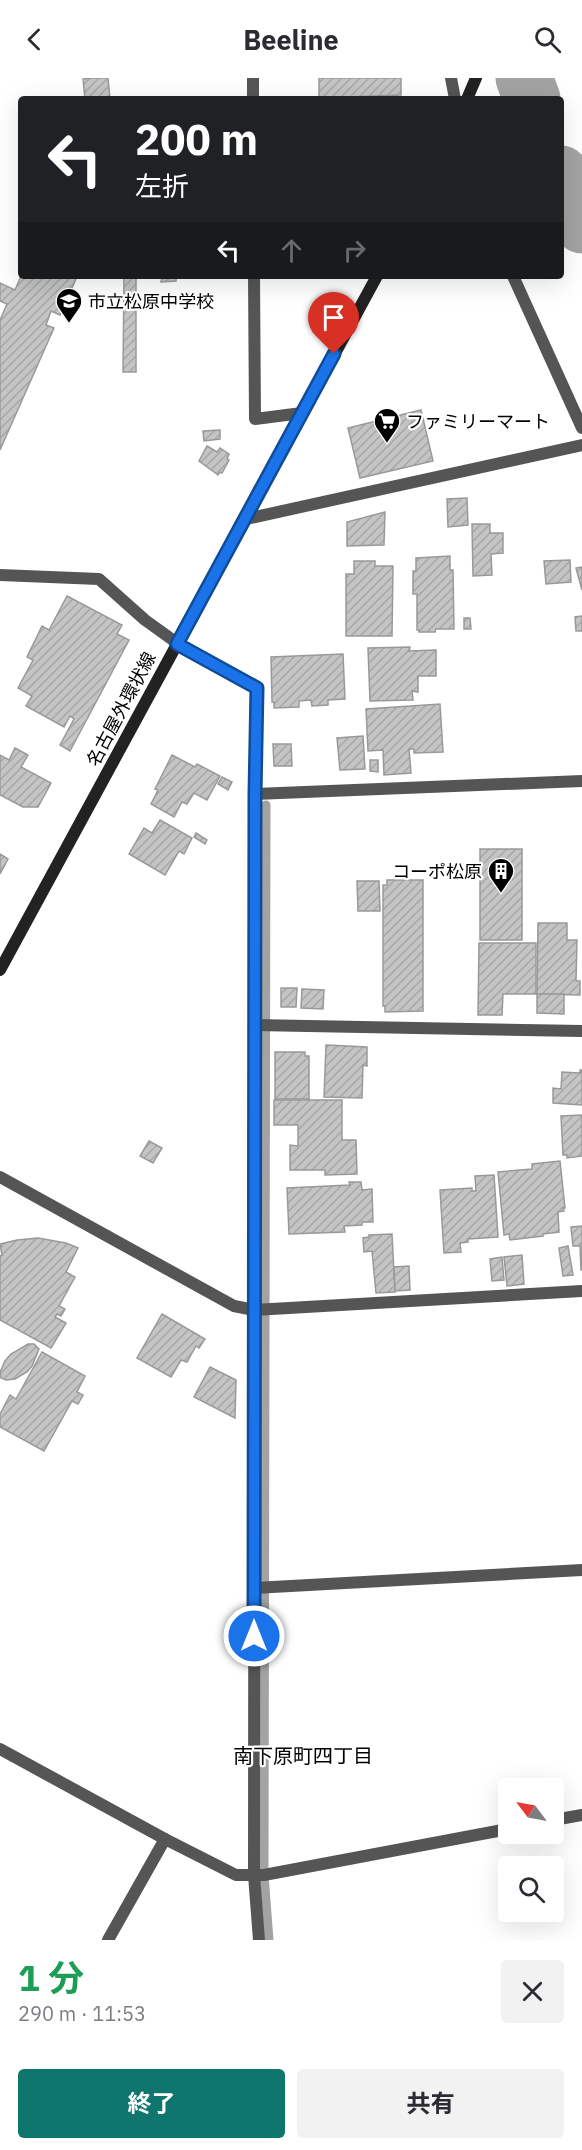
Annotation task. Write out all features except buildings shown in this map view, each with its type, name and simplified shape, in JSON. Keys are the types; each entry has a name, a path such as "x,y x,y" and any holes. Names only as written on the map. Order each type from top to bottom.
{"main road":[{"path":"468,96 476,78"},
{"name":"名古屋外環状線","path":"0,970 375,279"}],"street":[{"path":"253,78 254,96"},
{"path":"451,78 455,96"},
{"path":"254,279 255,419 302,413"},
{"path":"514,279 582,428"},
{"path":"246,519 582,445"},
{"path":"0,575 99,579 145,620 177,644 257,688 254,1025 254,1875 259,1940"},
{"path":"255,794 582,781"},
{"path":"254,1025 582,1031"},
{"path":"0,1177 234,1306 254,1310 582,1291"},
{"path":"254,1588 582,1570"},
{"path":"0,1749 236,1875 254,1875 498,1831"},
{"path":"564,1818 582,1815"},
{"path":"108,1940 165,1839"}],"waterway":[{"path":"524,78 531,96"},
{"path":"564,181 582,225"},
{"path":"266,805 264,1875 269,1940"}],"place":[{"name":"市立松原中学校","path":"69,324"},
{"name":"ファミリーマート","path":"387,444"},
{"name":"コーポ松原","path":"501,894"}],"district":[{"name":"南下原町四丁目","path":"303,1755"}],"route":[{"path":"254,1636 257,688 177,644 334,354"}]}
